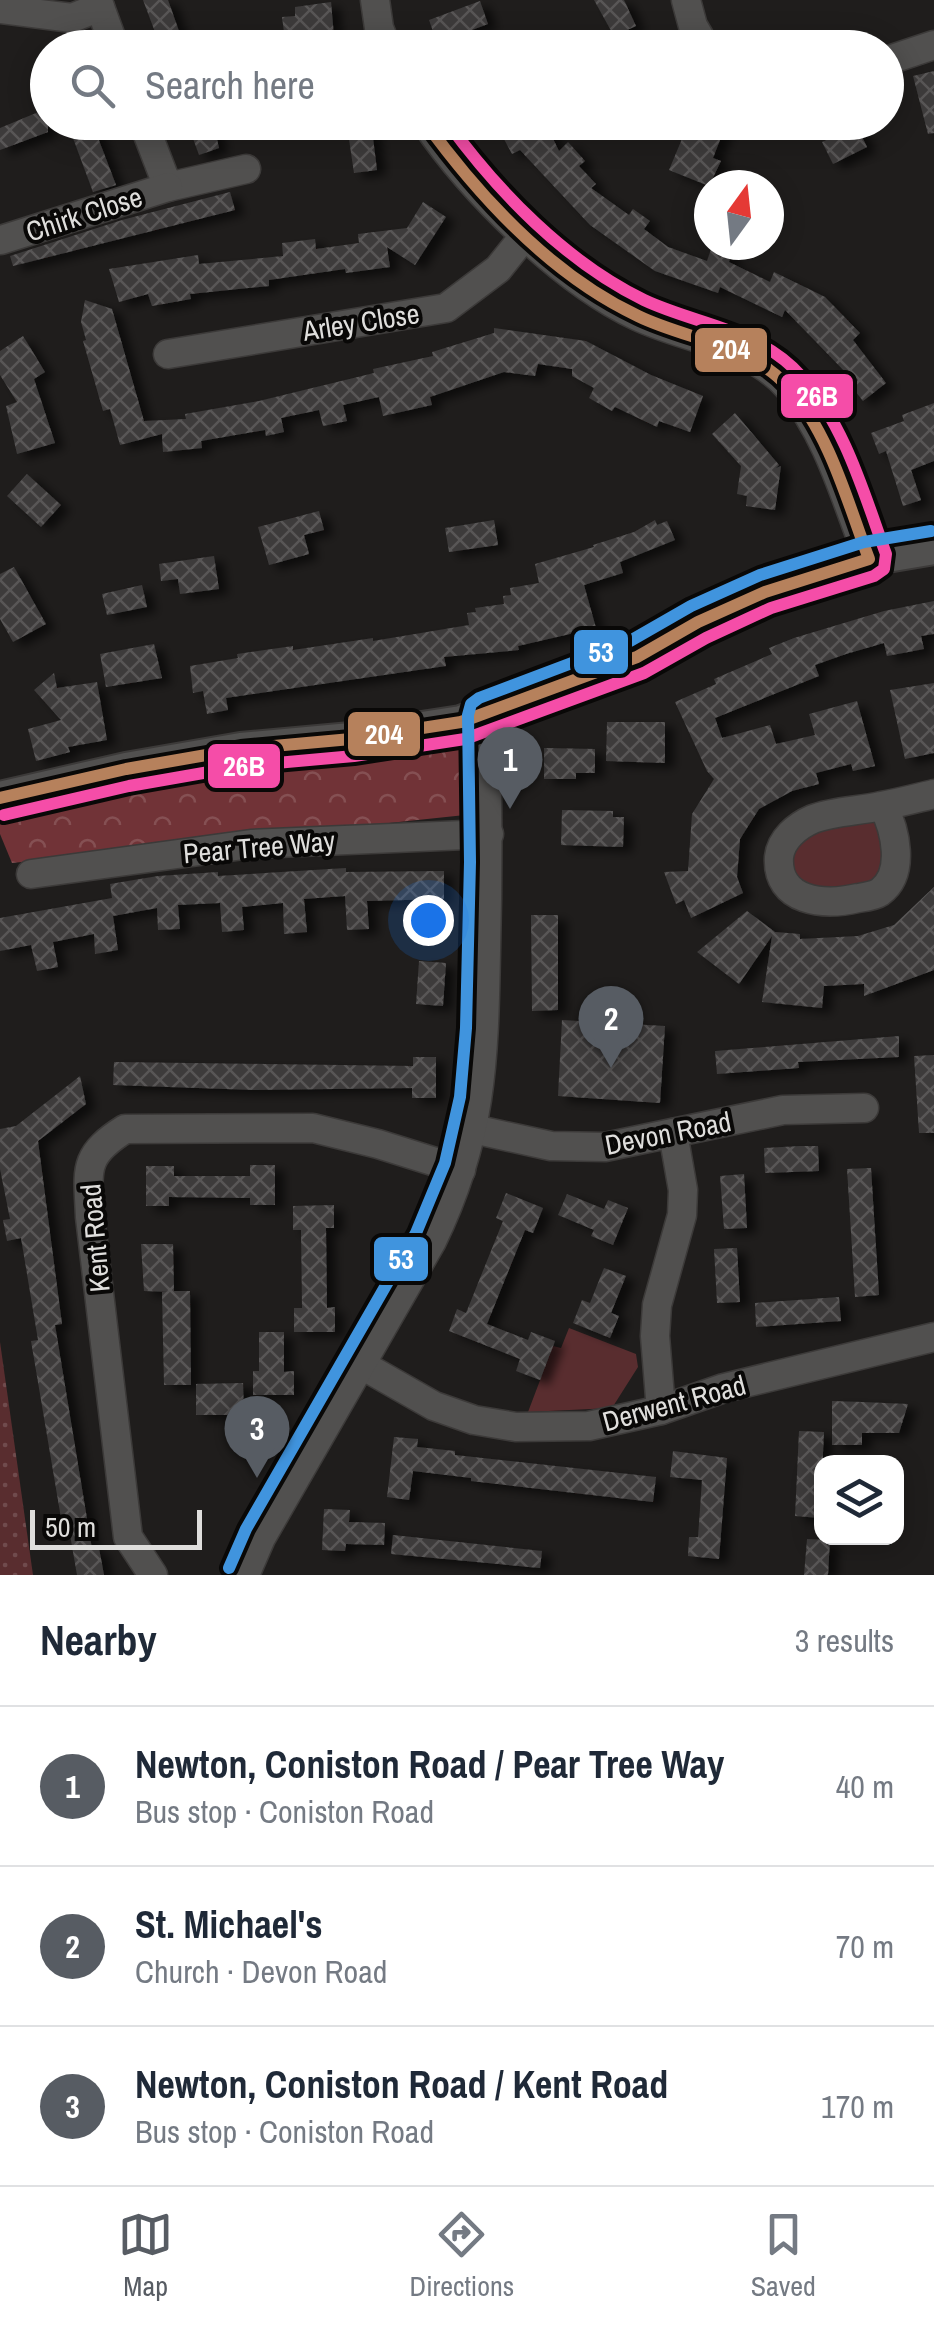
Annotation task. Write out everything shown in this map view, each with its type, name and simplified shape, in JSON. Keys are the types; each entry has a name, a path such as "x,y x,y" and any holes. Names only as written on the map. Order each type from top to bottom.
{"street":[{"path":"375,0 382,30"},
{"path":"686,0 695,30"},
{"path":"0,9 72,18 98,4 107,30"},
{"path":"904,55 934,45"},
{"name":"Chirk Close","path":"150,140 168,187"},
{"path":"437,140 448,157 584,286 641,318 751,360 786,384 815,425 869,559"},
{"name":"Chirk Close","path":"1,240 168,187 246,170"},
{"name":"Arley Close","path":"168,354 446,308 498,269 526,234"},
{"path":"0,798 126,769 241,750 352,740 485,714 637,656 698,622 765,592 869,559 934,548"},
{"path":"246,1575 261,1538 432,1241 449,1207 473,1129 486,1033 489,834 485,714"},
{"path":"883,806 896,843 889,882 878,894 840,902 802,899 784,884 779,868 780,846 794,830 814,819 934,794"},
{"name":"Pear Tree Way","path":"31,874 251,844 489,834"},
{"name":"Devon Road","path":"473,1129 576,1149 622,1146 783,1110 864,1108"},
{"name":"Kent Road","path":"154,1575 128,1537 90,1217 88,1168 101,1144 125,1129 313,1128 461,1170"},
{"path":"661,1410 654,1336 657,1306 682,1215 683,1190 673,1133"},
{"name":"Derwent Road","path":"362,1365 434,1406 474,1420 516,1428 589,1426 661,1410 724,1388 934,1337"}],"shaded area":[{"path":"883,806 889,882 802,899 780,846"},
{"path":"569,1328 636,1354 638,1367 612,1408 528,1412 553,1346 561,1348"},
{"path":"0,1342 33,1575 0,1575"}],"green space":[{"path":"461,742 465,815 12,863 0,834 0,817 206,766"}],"building":[{"path":"143,0 168,0 179,30 154,30"},
{"path":"594,0 624,0 636,26 611,30"},
{"path":"480,1 488,24 472,30 432,30 429,20"},
{"path":"331,2 333,30 284,30 282,17 295,16 295,7"},
{"path":"934,71 934,133 928,134 913,76"},
{"path":"30,116 30,139 0,150 0,128"},
{"path":"74,140 99,140 116,185 93,192"},
{"path":"194,140 217,140 219,148 199,155"},
{"path":"349,140 373,140 377,170 354,173"},
{"path":"504,140 554,140 559,151 568,142 585,161 579,166 596,184 591,188 629,215 633,209 650,221 644,229 668,247 694,256 694,260 730,260 770,282 774,272 825,297 860,333 853,340 886,383 863,401 848,382 852,379 785,310 782,317 720,287 718,293 655,271 590,225 520,150 512,154"},
{"path":"682,140 720,140 713,158 721,161 717,170 694,170 694,180 669,170"},
{"path":"864,140 867,147 833,164 822,142"},
{"path":"230,192 235,210 13,266 10,256 122,220"},
{"path":"423,202 446,217 415,265 387,247 390,267 269,280 269,286 190,294 191,299 152,306 148,294 119,302 109,269 198,255 199,264 283,256 282,243 315,239 316,249 359,243 358,234 407,228"},
{"path":"85,300 112,309 144,421 186,419 185,414 374,373 373,369 433,356 432,352 494,333 494,328 586,341 651,375 703,396 690,432 659,421 657,427 589,398 594,388 572,376 572,369 538,364 535,376 504,372 430,397 432,405 383,416 379,397 343,405 347,421 323,426 319,410 281,418 284,432 266,436 265,430 201,441 202,448 163,452 162,434 120,445 110,409 103,411 83,341"},
{"path":"23,336 45,372 34,379 55,443 17,454 6,406 17,402 0,375 0,351"},
{"path":"934,403 934,461 911,470 921,500 903,506 886,451 879,454 871,433 904,421 902,415"},
{"path":"735,413 779,465 776,468 781,466 775,510 746,506 747,496 737,494 741,466 712,434"},
{"path":"27,474 61,505 41,527 7,496"},
{"path":"319,511 324,530 304,535 309,554 269,565 258,527"},
{"path":"494,520 498,545 449,552 445,528"},
{"path":"655,520 657,525 667,521 675,540 620,562 623,573 584,585 596,628 518,646 519,650 444,657 446,666 226,698 228,710 207,714 203,691 193,693 190,666 238,658 237,654 373,641 469,625 467,613 476,612 475,608 504,604 503,596 511,595 510,588 539,583 535,564 594,547"},
{"path":"214,556 219,589 180,594 178,579 161,581 159,564"},
{"path":"14,567 46,624 13,642 0,619 0,574"},
{"path":"142,585 147,607 107,615 102,594"},
{"path":"934,601 934,634 921,636 924,649 887,656 884,643 846,654 815,665 819,676 715,718 722,738 770,725 776,744 815,735 809,714 857,701 875,766 853,771 851,764 816,773 819,784 792,791 759,809 740,839 737,877 743,893 691,918 684,900 676,904 664,872 688,871 692,814 714,779 675,702 716,684 714,679 772,654 769,648 794,638 884,611"},
{"path":"154,644 162,678 106,687 100,654"},
{"path":"54,673 57,688 97,682 107,740 68,747 70,752 36,761 28,729 61,720 34,690"},
{"path":"934,683 934,753 905,759 890,690"},
{"path":"607,722 665,722 665,763 606,761"},
{"path":"544,748 595,749 595,773 576,773 576,779 544,779"},
{"path":"562,810 613,811 613,817 624,817 623,847 561,845"},
{"path":"346,868 346,872 444,871 444,899 367,901 369,929 347,930 345,896 304,899 307,932 284,934 283,903 242,907 244,930 222,932 220,903 178,905 180,929 158,930 157,908 113,916 118,950 95,954 94,934 53,942 58,967 37,971 31,945 0,951 0,918 112,898 110,884 158,876"},
{"path":"934,887 934,970 864,996 864,984 824,986 822,1008 762,1002 772,936 739,984 697,952 747,911 775,932 800,934 800,939 858,936 894,925"},
{"path":"531,915 558,915 558,1010 532,1011"},
{"path":"419,961 446,963 443,1006 416,1004"},
{"path":"562,1020 665,1026 660,1103 558,1096"},
{"path":"899,1036 899,1057 798,1062 799,1068 717,1074 715,1051"},
{"path":"934,1055 934,1133 919,1133 914,1056"},
{"path":"413,1057 436,1057 436,1098 412,1098 412,1088 254,1090 113,1085 114,1062 413,1066"},
{"path":"80,1076 86,1104 38,1141 62,1324 55,1325 92,1549 99,1548 104,1575 77,1575 69,1529 63,1530 31,1341 38,1340 21,1238 7,1241 3,1220 10,1219 0,1169 0,1129 16,1126"},
{"path":"818,1146 819,1171 765,1173 764,1148"},
{"path":"250,1165 275,1165 275,1205 250,1205 250,1198 169,1197 169,1206 146,1206 146,1166 174,1166 174,1176 250,1176"},
{"path":"871,1168 879,1295 855,1297 847,1169"},
{"path":"744,1174 747,1228 724,1229 720,1176"},
{"path":"506,1193 543,1208 533,1233 525,1230 487,1324 528,1340 531,1332 555,1341 540,1380 516,1371 520,1359 449,1331 457,1309 466,1313 503,1221 496,1218"},
{"path":"567,1194 604,1209 608,1200 628,1208 613,1245 591,1236 594,1230 558,1215"},
{"path":"334,1205 334,1228 326,1228 327,1308 335,1307 335,1332 294,1332 294,1308 302,1308 301,1230 293,1230 293,1206"},
{"path":"141,1244 173,1244 174,1291 190,1291 191,1385 164,1385 162,1292 171,1292 144,1291"},
{"path":"737,1248 740,1302 717,1303 714,1249"},
{"path":"604,1268 626,1276 611,1313 619,1316 610,1338 573,1323 582,1300 590,1303"},
{"path":"839,1297 841,1321 756,1327 755,1303"},
{"path":"259,1332 284,1332 284,1372 294,1371 294,1395 253,1395 253,1371 259,1371"},
{"path":"243,1383 244,1415 196,1415 196,1384"},
{"path":"832,1401 908,1404 899,1433 862,1433 862,1445 832,1445"},
{"path":"799,1431 824,1432 823,1455 814,1455 814,1518 795,1516"},
{"path":"394,1437 418,1439 417,1447 455,1451 455,1455 656,1477 653,1502 413,1471 409,1500 387,1497"},
{"path":"673,1451 727,1458 719,1559 688,1556 689,1537 698,1537 702,1480 670,1477"},
{"path":"324,1509 350,1510 349,1522 385,1523 384,1545 346,1544 345,1551 322,1550"},
{"path":"393,1535 542,1551 540,1568 391,1554"},
{"path":"807,1539 814,1539 814,1545 830,1545 828,1575 804,1575"}],"transit line":[{"name":"204","path":"0,798 126,769 241,749 351,739 461,722 637,657 698,622 765,592 869,559 826,447 788,387 755,361 638,316 576,279 494,206 439,140"},
{"name":"26B","path":"4,815 129,786 243,766 354,756 465,739 644,673 771,608 874,576 884,569 886,554 852,461 830,416 801,376 767,348 644,300 587,266 511,199 461,140"},
{"name":"53","path":"229,1568 246,1529 416,1233 445,1163 460,1097 466,1028 471,704 630,641 691,606 760,575 864,542 931,531"}],"place":[{"name":"Newton, Coniston Road / Pear Tree Way","path":"510,809"},
{"name":"St. Michael's","path":"611,1068"},
{"name":"Newton, Coniston Road / Kent Road","path":"257,1478"}]}
